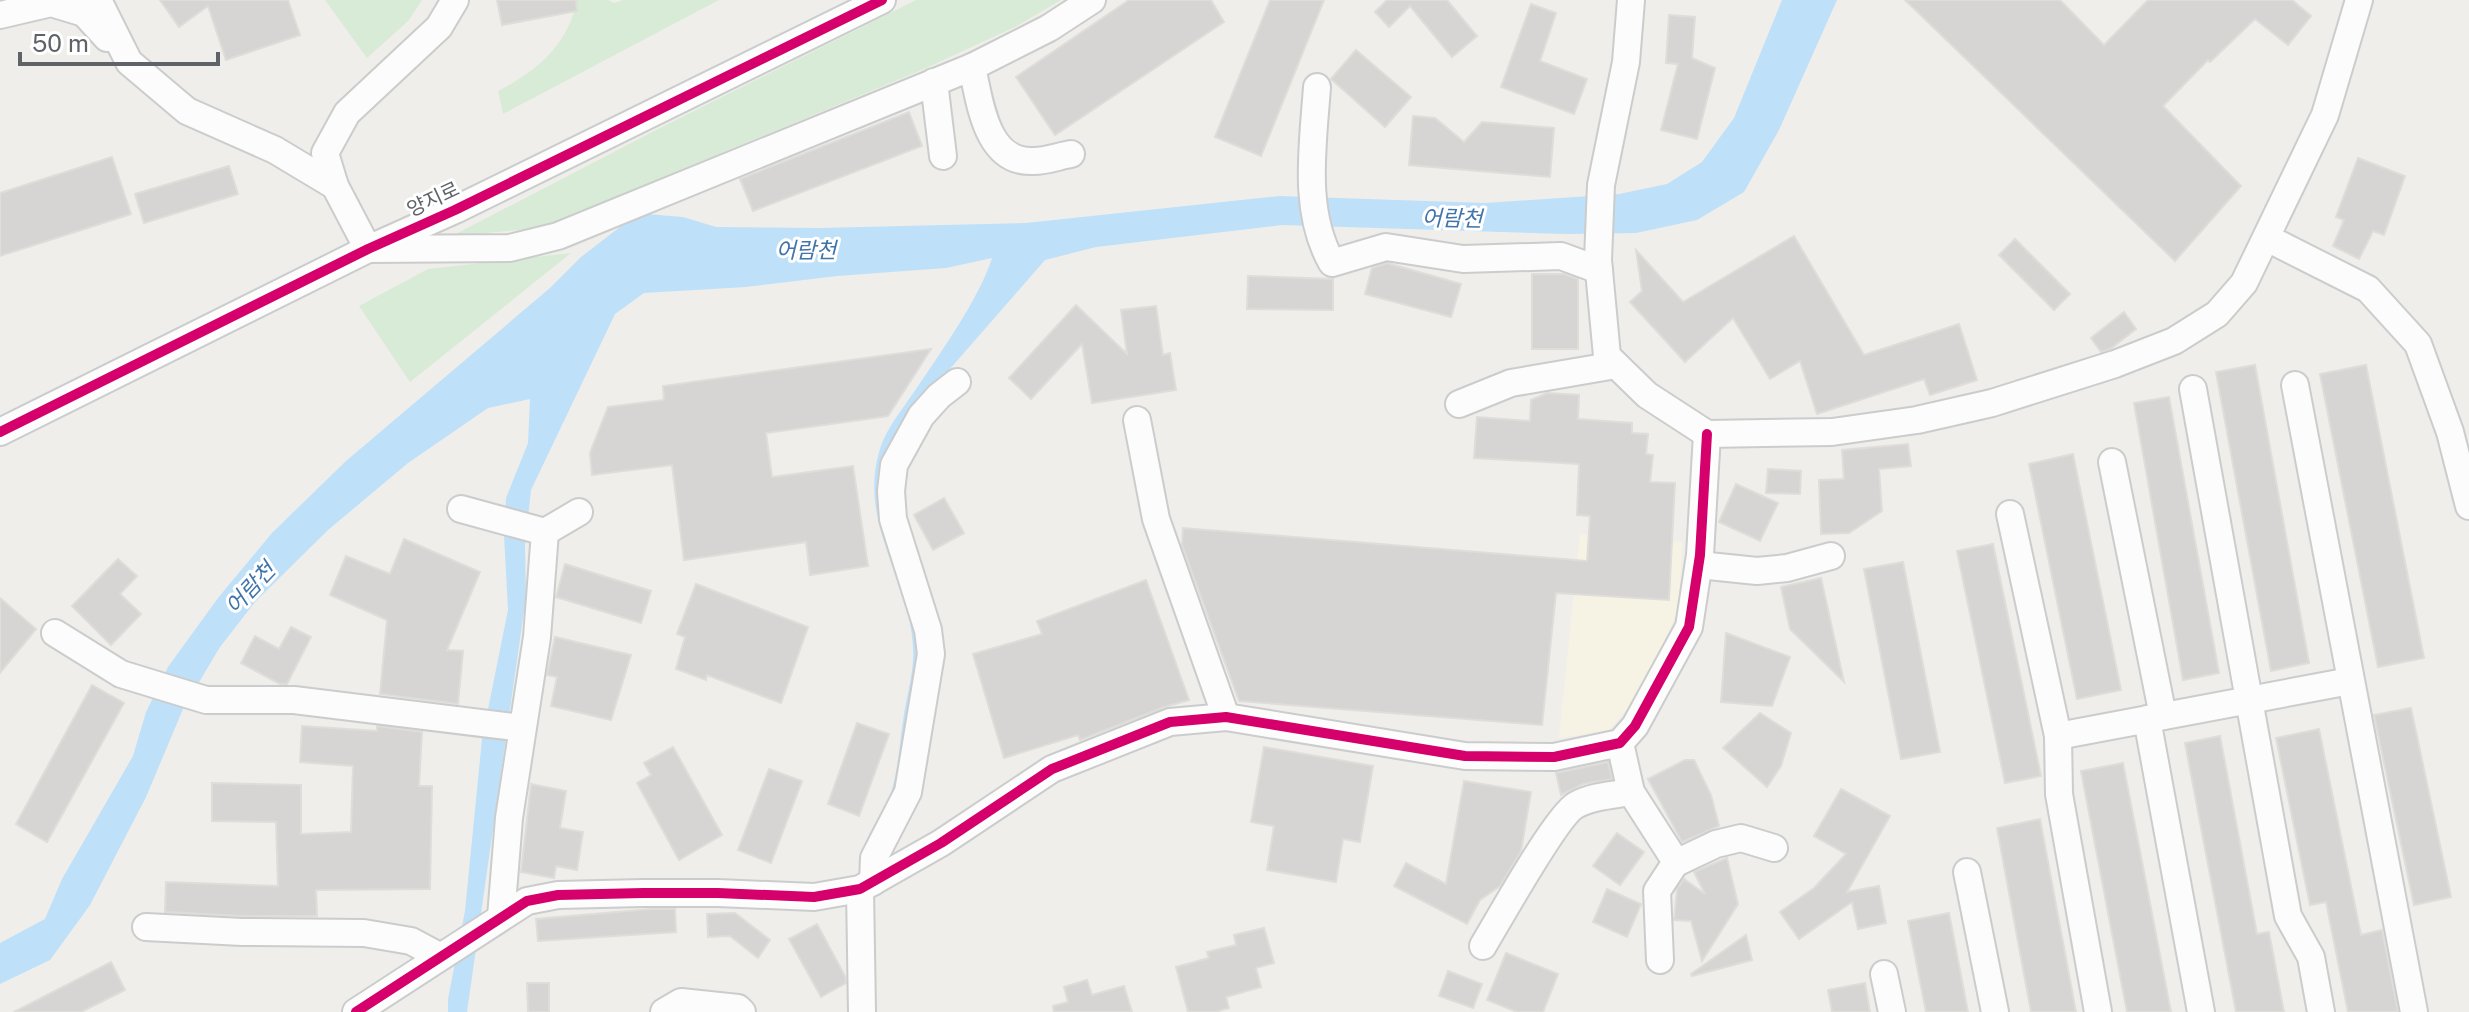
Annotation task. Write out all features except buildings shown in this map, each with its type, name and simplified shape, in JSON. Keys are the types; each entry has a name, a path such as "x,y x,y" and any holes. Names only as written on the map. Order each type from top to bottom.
{"street":[{"path":"98,0 129,62"},
{"path":"455,0 439,27 347,113 325,153 335,186 368,249 510,248 558,236 972,67 1049,28 1092,0"},
{"name":"양지로","path":"0,432 368,249 455,210 882,0"},
{"path":"1631,0 1626,62 1601,185 1598,265 1607,356 1647,395 1707,434 1832,432 1917,420 1992,403 2115,364 2174,341 2217,314 2244,283 2325,115 2359,0"},
{"path":"0,15 51,3 84,13 129,62 187,111 275,150 335,186"},
{"path":"972,67 994,141 1012,159 1033,162 1071,154"},
{"path":"934,82 943,156"},
{"path":"1317,87 1311,182 1322,246 1332,263 1386,247 1463,259 1561,256 1598,265"},
{"path":"2267,238 2368,289 2418,344 2450,432 2469,506"},
{"path":"1459,404 1511,383 1616,365"},
{"path":"862,1012 867,886 874,858 908,792 931,654 928,630 893,519 891,491 894,465 921,416 957,382"},
{"path":"2295,385 2414,1012"},
{"path":"2193,389 2288,916 2311,957 2321,1012"},
{"path":"1137,420 1156,519 1226,717"},
{"path":"356,1012 527,901 558,895 718,893 814,897 867,886 941,843 1052,769 1170,722 1226,717 1465,756 1554,757 1620,743 1635,726 1689,627 1699,565 1707,434"},
{"path":"2112,462 2201,1012"},
{"path":"461,509 545,532 579,512"},
{"path":"2010,514 2058,736 2059,794 2098,1012"},
{"path":"501,917 509,818 537,637 545,532"},
{"path":"1699,565 1757,571 1787,568 1831,556"},
{"path":"55,633 121,674 206,700 294,700 522,728"},
{"path":"2058,736 2350,681"},
{"path":"1620,743 1631,792 1676,863"},
{"path":"1483,946 1573,806 1593,798 1631,792"},
{"path":"1660,960 1657,891 1676,863 1716,844 1741,838 1774,848"},
{"path":"1967,872 1995,1012"},
{"path":"146,927 364,933 411,941 445,952"},
{"path":"1884,974 1892,1012"},
{"path":"664,1012 681,1002 738,1008 742,1012"}],"shaded area":[{"path":"1580,534 1682,542 1679,606 1661,651 1629,707 1609,730 1559,738"}],"green space":[{"path":"325,0 422,0 409,20 367,58"},
{"path":"577,0 608,0 614,3 623,0 719,0 503,114 498,91 526,75 549,55 566,30"},
{"path":"916,0 1061,0 1017,26 924,69 541,228 452,236 658,129"},
{"path":"571,253 410,382 359,306 428,269"}],"water":[{"name":"어람천","path":"1782,0 1837,0 1779,130 1744,192 1697,220 1636,233 1567,234 1282,225 1096,247 1045,260 935,386 892,446 922,650 910,768 863,876 863,851 889,798 895,777 913,660 912,632 906,606 880,529 875,502 875,475 881,446 958,325 978,291 992,258 946,268 746,287 644,293 615,314 531,490 525,546 526,597 467,1012 448,1012 448,999 465,911 482,739 508,610 504,535 506,498 528,443 530,399 488,408 408,463 328,530 255,602 220,647 183,709 146,797 90,905 50,960 0,984 0,943 45,919 62,879 133,756 146,712 168,667 218,598 272,533 346,461 550,288 581,257 620,227 647,214 683,217 716,227 820,228 1026,223 1280,196 1485,203 1619,194 1667,184 1702,162 1734,118"}],"cycle path":[{"path":"0,432 368,249 455,210 882,0"},
{"path":"356,1012 527,901 558,895 643,893 814,897 860,889 941,843 1052,769 1170,722 1226,717 1465,756 1554,757 1620,743 1635,726 1689,627 1700,555 1707,434"}]}
